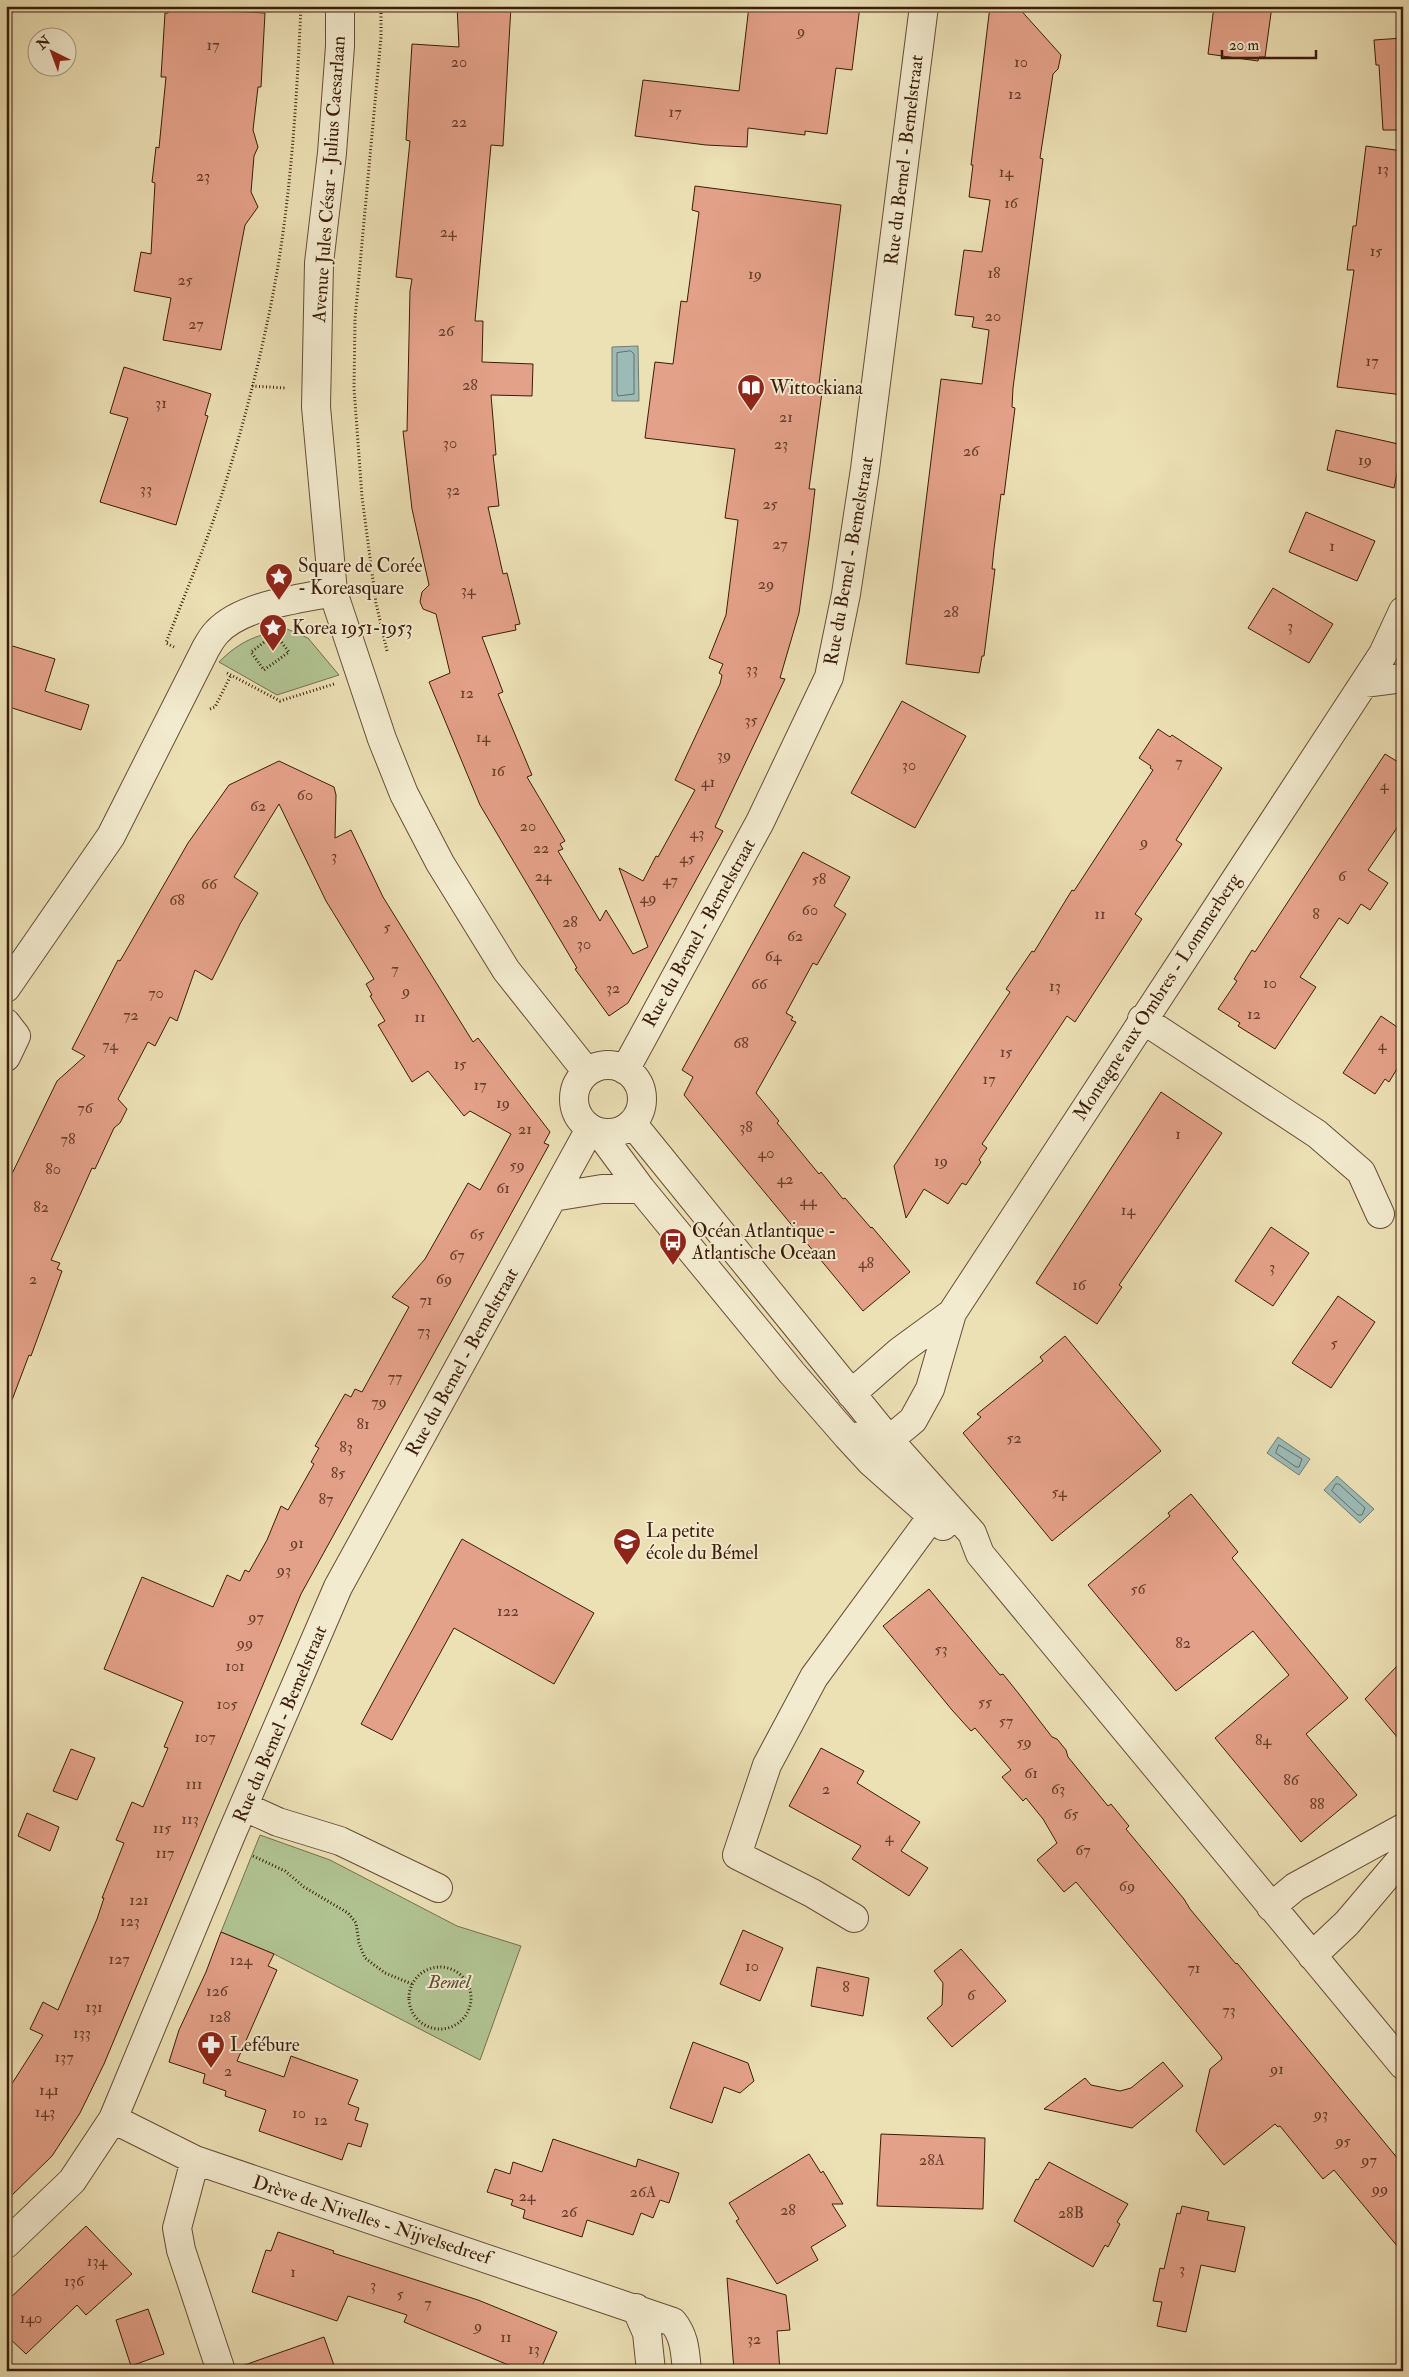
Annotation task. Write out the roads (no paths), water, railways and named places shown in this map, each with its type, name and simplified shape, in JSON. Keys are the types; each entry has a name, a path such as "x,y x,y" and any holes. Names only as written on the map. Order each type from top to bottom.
{"street":[{"name":"Avenue Jules César - Julius Caesarlaan","path":"340,6 340,46 333,134 319,263 316,407 333,592 359,675 404,794 440,863 506,970 587,1072"},
{"name":"Rue du Bemel - Bemelstraat","path":"625,1070 760,822 829,677 846,594 864,478 924,6"},
{"path":"6,988 111,836 201,659 217,632 239,616 285,602 333,592"},
{"name":"Montagne aux Ombres - Lommerberg","path":"889,1440 913,1420 930,1389 952,1313 1142,1019 1383,654 1403,611"},
{"path":"1364,683 1403,678"},
{"path":"1142,1019 1317,1134 1362,1172 1380,1214"},
{"path":"6,1023 16,1036 6,1058"},
{"path":"595,1131 611,1133 622,1130 632,1123 639,1113 642,1101 640,1089 634,1078 625,1070 606,1066 596,1067 587,1072 578,1082 574,1095 574,1108 580,1120 595,1131 792,1373 847,1436 871,1462 932,1515 961,1544 980,1554"},
{"path":"632,1123 889,1440 972,1533 980,1554 1403,2065"},
{"name":"Rue du Bemel - Bemelstraat","path":"6,2244 72,2181 114,2119 228,1844 338,1587 553,1196 595,1131"},
{"path":"553,1196 602,1189 641,1189"},
{"name":"Montagne aux Ombres - Lommerberg","path":"851,1394 900,1351 952,1313"},
{"path":"847,1436 851,1394"},
{"path":"847,1436 889,1440"},
{"path":"854,1918 812,1893 737,1855 767,1764 814,1677 932,1515"},
{"path":"245,1807 278,1822 340,1841 438,1888"},
{"path":"1271,1906 1295,1887 1403,1828"},
{"path":"1312,1956 1347,1923 1403,1857"},
{"name":"Drève de Nivelles - Nijvelsedreef","path":"114,2119 194,2160 673,2322 684,2342 687,2371"},
{"path":"194,2160 176,2228 180,2250 221,2371"},
{"path":"636,2308 647,2332 650,2371"}],"water":[{"path":"638,346 639,401 612,401 612,347"},
{"path":"1278,1437 1310,1459 1299,1475 1267,1453"},
{"path":"1337,1476 1374,1509 1360,1523 1324,1490"}],"place":[{"name":"Wittockiana","path":"751,412"},
{"name":"Square de Corée - Koreasquare","path":"279,601"},
{"name":"Korea 1951-1953","path":"273,652"},
{"name":"Océan Atlantique - Atlantische Oceaan","path":"673,1266"},
{"name":"La petite école du Bémel","path":"627,1566"},
{"name":"Lefébure","path":"211,2069"}],"park label":[{"name":"Bemel","path":"449,1982"}]}
